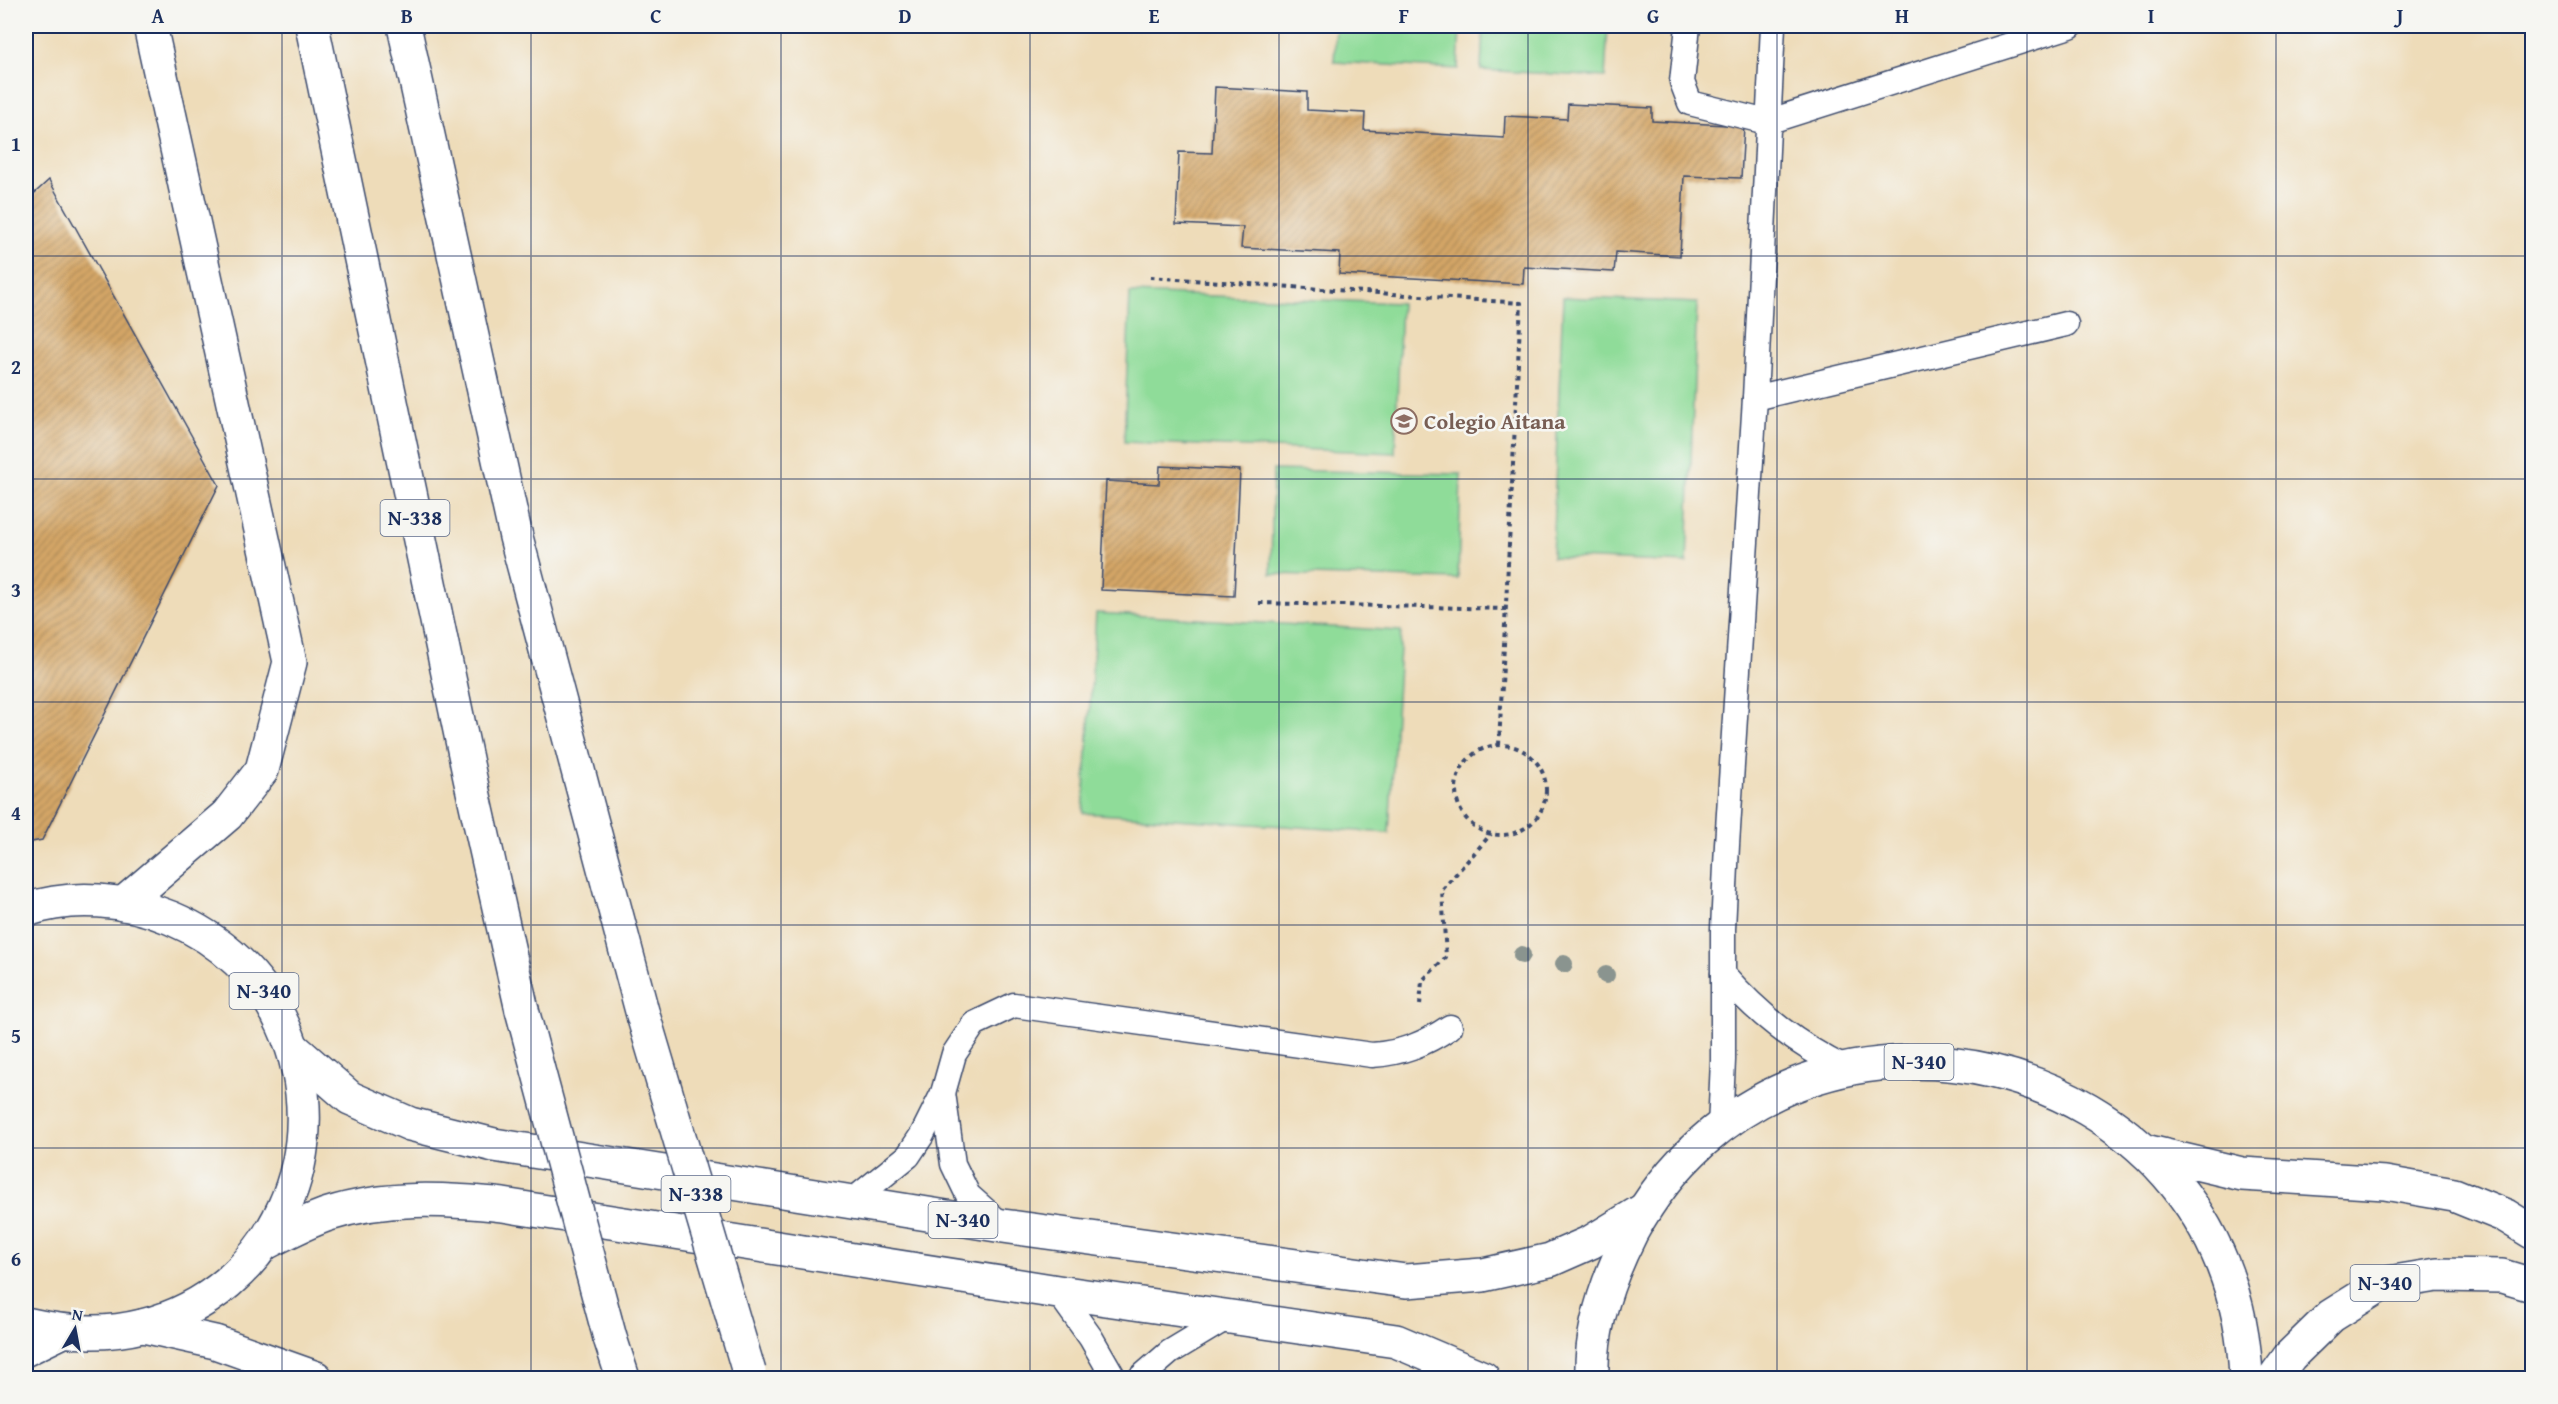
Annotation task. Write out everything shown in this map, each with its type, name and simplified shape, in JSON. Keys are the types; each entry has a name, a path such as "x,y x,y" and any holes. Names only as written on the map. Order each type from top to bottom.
{"main road":[{"path":"123,904 227,815 262,770 290,662 150,26"},
{"name":"N-338","path":"312,26 467,766 522,1010 610,1338 623,1378"},
{"name":"N-338","path":"404,26 516,537 643,1015 750,1376"},
{"name":"N-340","path":"26,910 41,904 94,900 147,908 196,928 238,960 272,1002 294,1050 305,1099 303,1149 290,1198 265,1243 231,1280 190,1308 143,1326 106,1333 69,1333 26,1324"},
{"name":"N-340","path":"294,1050 350,1098 410,1124 494,1145 1003,1226 1406,1281 1483,1275 1550,1260 1591,1242 1645,1209"},
{"name":"N-340","path":"1592,1378 1599,1316 1617,1260 1645,1209 1679,1166 1720,1128 1759,1103 1802,1082 1846,1069 1910,1061 1974,1066 2037,1083 2094,1112 2145,1151 2193,1207 2226,1272 2244,1342 2246,1378"},
{"name":"N-340","path":"2145,1151 2242,1174 2385,1183 2454,1195 2506,1216 2532,1232"},
{"name":"N-340","path":"265,1243 326,1215 368,1203 439,1199 503,1206 1058,1292 1396,1341 1483,1378"},
{"name":"N-340","path":"2274,1378 2290,1356 2331,1316 2382,1284 2438,1275 2502,1276 2532,1285"},
{"path":"143,1326 215,1342 316,1378"}],"lane":[{"path":"1688,26 1682,82 1690,103 1767,122 2070,26"},
{"path":"1720,1128 1724,1060 1726,844 1755,398 1773,26"},
{"path":"1755,398 2066,324"},
{"path":"1723,974 1760,1012 1814,1053 1846,1069"},
{"path":"852,1201 908,1156 922,1135 943,1093 954,1054 974,1024 1014,1005 1372,1055 1396,1054 1418,1046 1450,1027"},
{"path":"943,1093 953,1164 968,1195 1003,1226"},
{"path":"1058,1292 1091,1338 1114,1378"},
{"path":"1140,1378 1170,1352 1228,1317"},
{"path":"26,1354 69,1333"}],"path":[{"path":"1150,277 1521,303 1499,744"},
{"path":"1259,603 1506,609"},
{"path":"1499,744 1514,746 1528,753 1539,764 1545,779 1546,794 1542,809 1534,822 1521,831 1506,836 1491,834 1477,829 1466,820 1458,808 1455,793 1456,778 1462,765 1472,754 1499,744"},
{"path":"1418,1046 1422,981 1446,957 1442,890 1491,834"}],"green space":[{"path":"1336,26 1460,26 1458,69 1334,62"},
{"path":"1483,26 1608,26 1605,77 1481,70"},
{"path":"1130,293 1401,303 1395,453 1124,442"},
{"path":"1563,297 1697,303 1687,563 1552,557"},
{"path":"1273,470 1461,474 1458,579 1271,574"},
{"path":"1096,613 1401,631 1389,833 1083,813"}],"building":[{"path":"1215,87 1307,92 1307,110 1365,113 1364,130 1504,138 1505,116 1567,119 1568,104 1652,108 1652,121 1744,126 1741,178 1684,176 1680,256 1616,252 1614,272 1524,267 1523,284 1339,274 1340,253 1241,248 1243,227 1176,224 1179,152 1212,153"},
{"path":"49,180 219,485 42,840 26,843 26,201"},
{"path":"1160,466 1240,470 1234,596 1101,590 1106,481 1159,484"}],"place":[{"name":"Colegio Aitana","path":"1404,421"}]}
